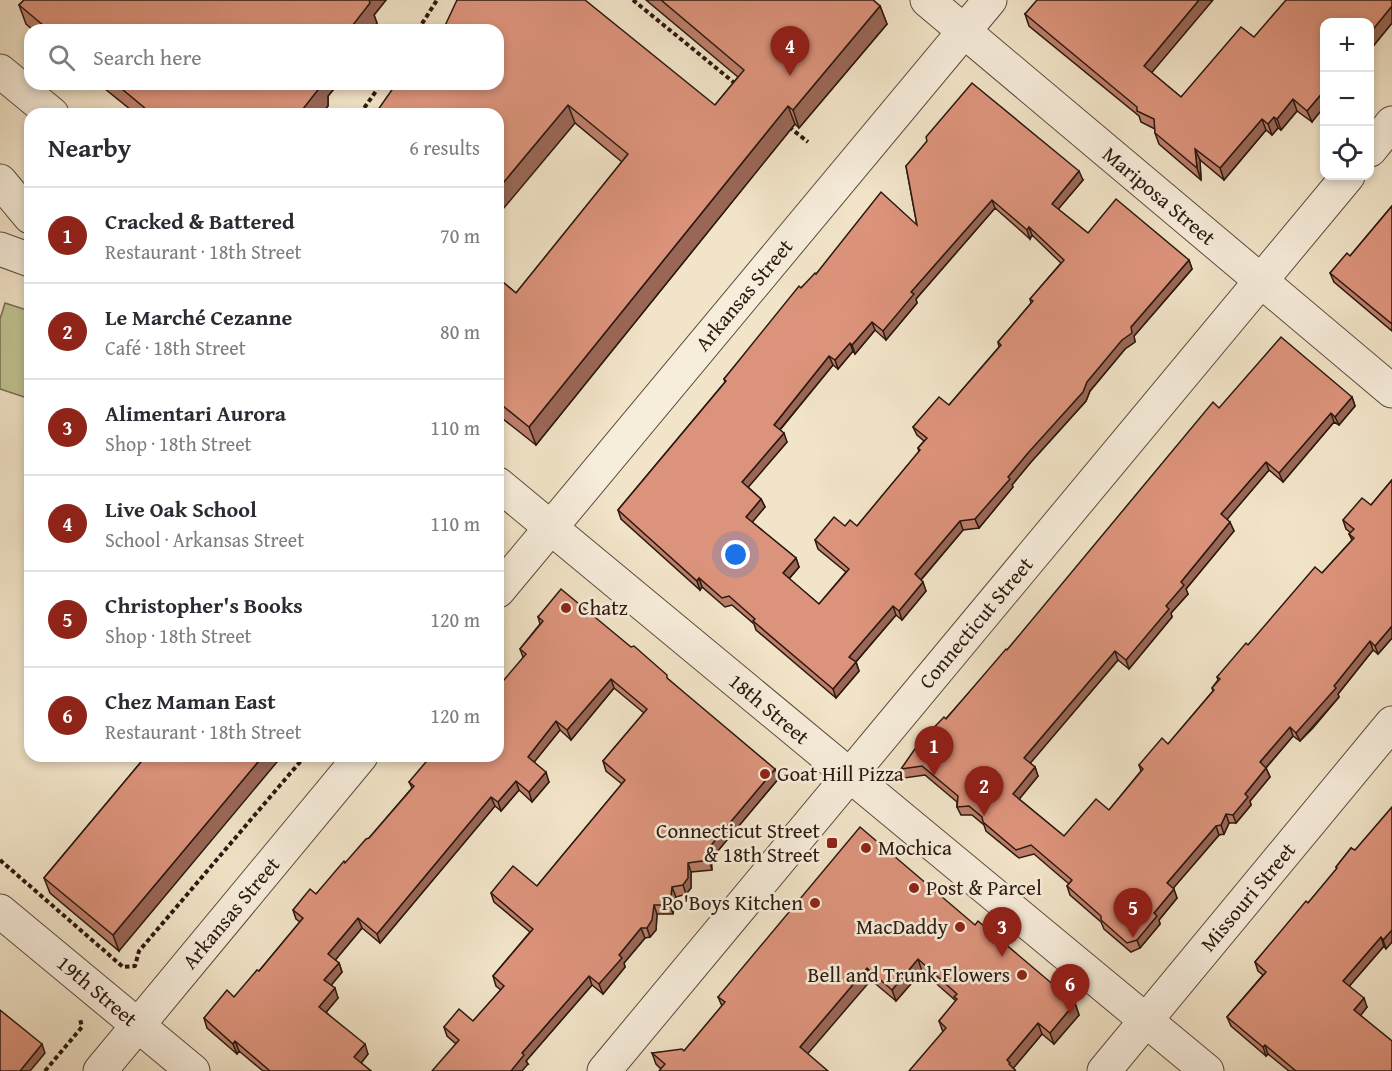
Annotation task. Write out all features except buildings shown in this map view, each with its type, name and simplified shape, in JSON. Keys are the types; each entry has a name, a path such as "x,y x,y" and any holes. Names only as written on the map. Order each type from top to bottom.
{"street":[{"name":"Mariposa Street","path":"927,0 1392,391"},
{"name":"Arkansas Street","path":"504,584 990,0"},
{"path":"0,71 45,108"},
{"path":"1374,145 1392,123"},
{"name":"Connecticut Street","path":"604,1071 1345,180"},
{"path":"0,181 24,210"},
{"path":"0,249 24,258"},
{"name":"18th Street","path":"504,489 1207,1071"},
{"name":"Missouri Street","path":"1104,1071 1392,723"},
{"name":"Arkansas Street","path":"100,1071 356,762"},
{"name":"19th Street","path":"0,911 193,1071"}],"path":[{"path":"422,24 437,0"},
{"path":"633,0 743,90"},
{"path":"364,108 377,90"},
{"path":"780,120 808,142"},
{"path":"0,860 123,967 135,966 140,951 300,762"},
{"path":"45,1071 82,1027"}],"green space":[{"path":"5,303 24,309 24,397 0,389 0,319"}],"place":[{"name":"Live Oak School","path":"790,76"},
{"name":"Chatz","path":"566,608"},
{"name":"Goat Hill Pizza","path":"765,774"},
{"name":"Cracked & Battered","path":"934,776"},
{"name":"Le Marché Cezanne","path":"984,816"},
{"name":"Connecticut Street & 18th Street","path":"832,843"},
{"name":"Mochica","path":"866,848"},
{"name":"Post & Parcel","path":"914,888"},
{"name":"Po'Boys Kitchen","path":"815,903"},
{"name":"MacDaddy","path":"960,927"},
{"name":"Christopher's Books","path":"1133,938"},
{"name":"Alimentari Aurora","path":"1002,957"},
{"name":"Bell and Trunk Flowers","path":"1022,975"},
{"name":"Chez Maman East","path":"1070,1014"}]}
